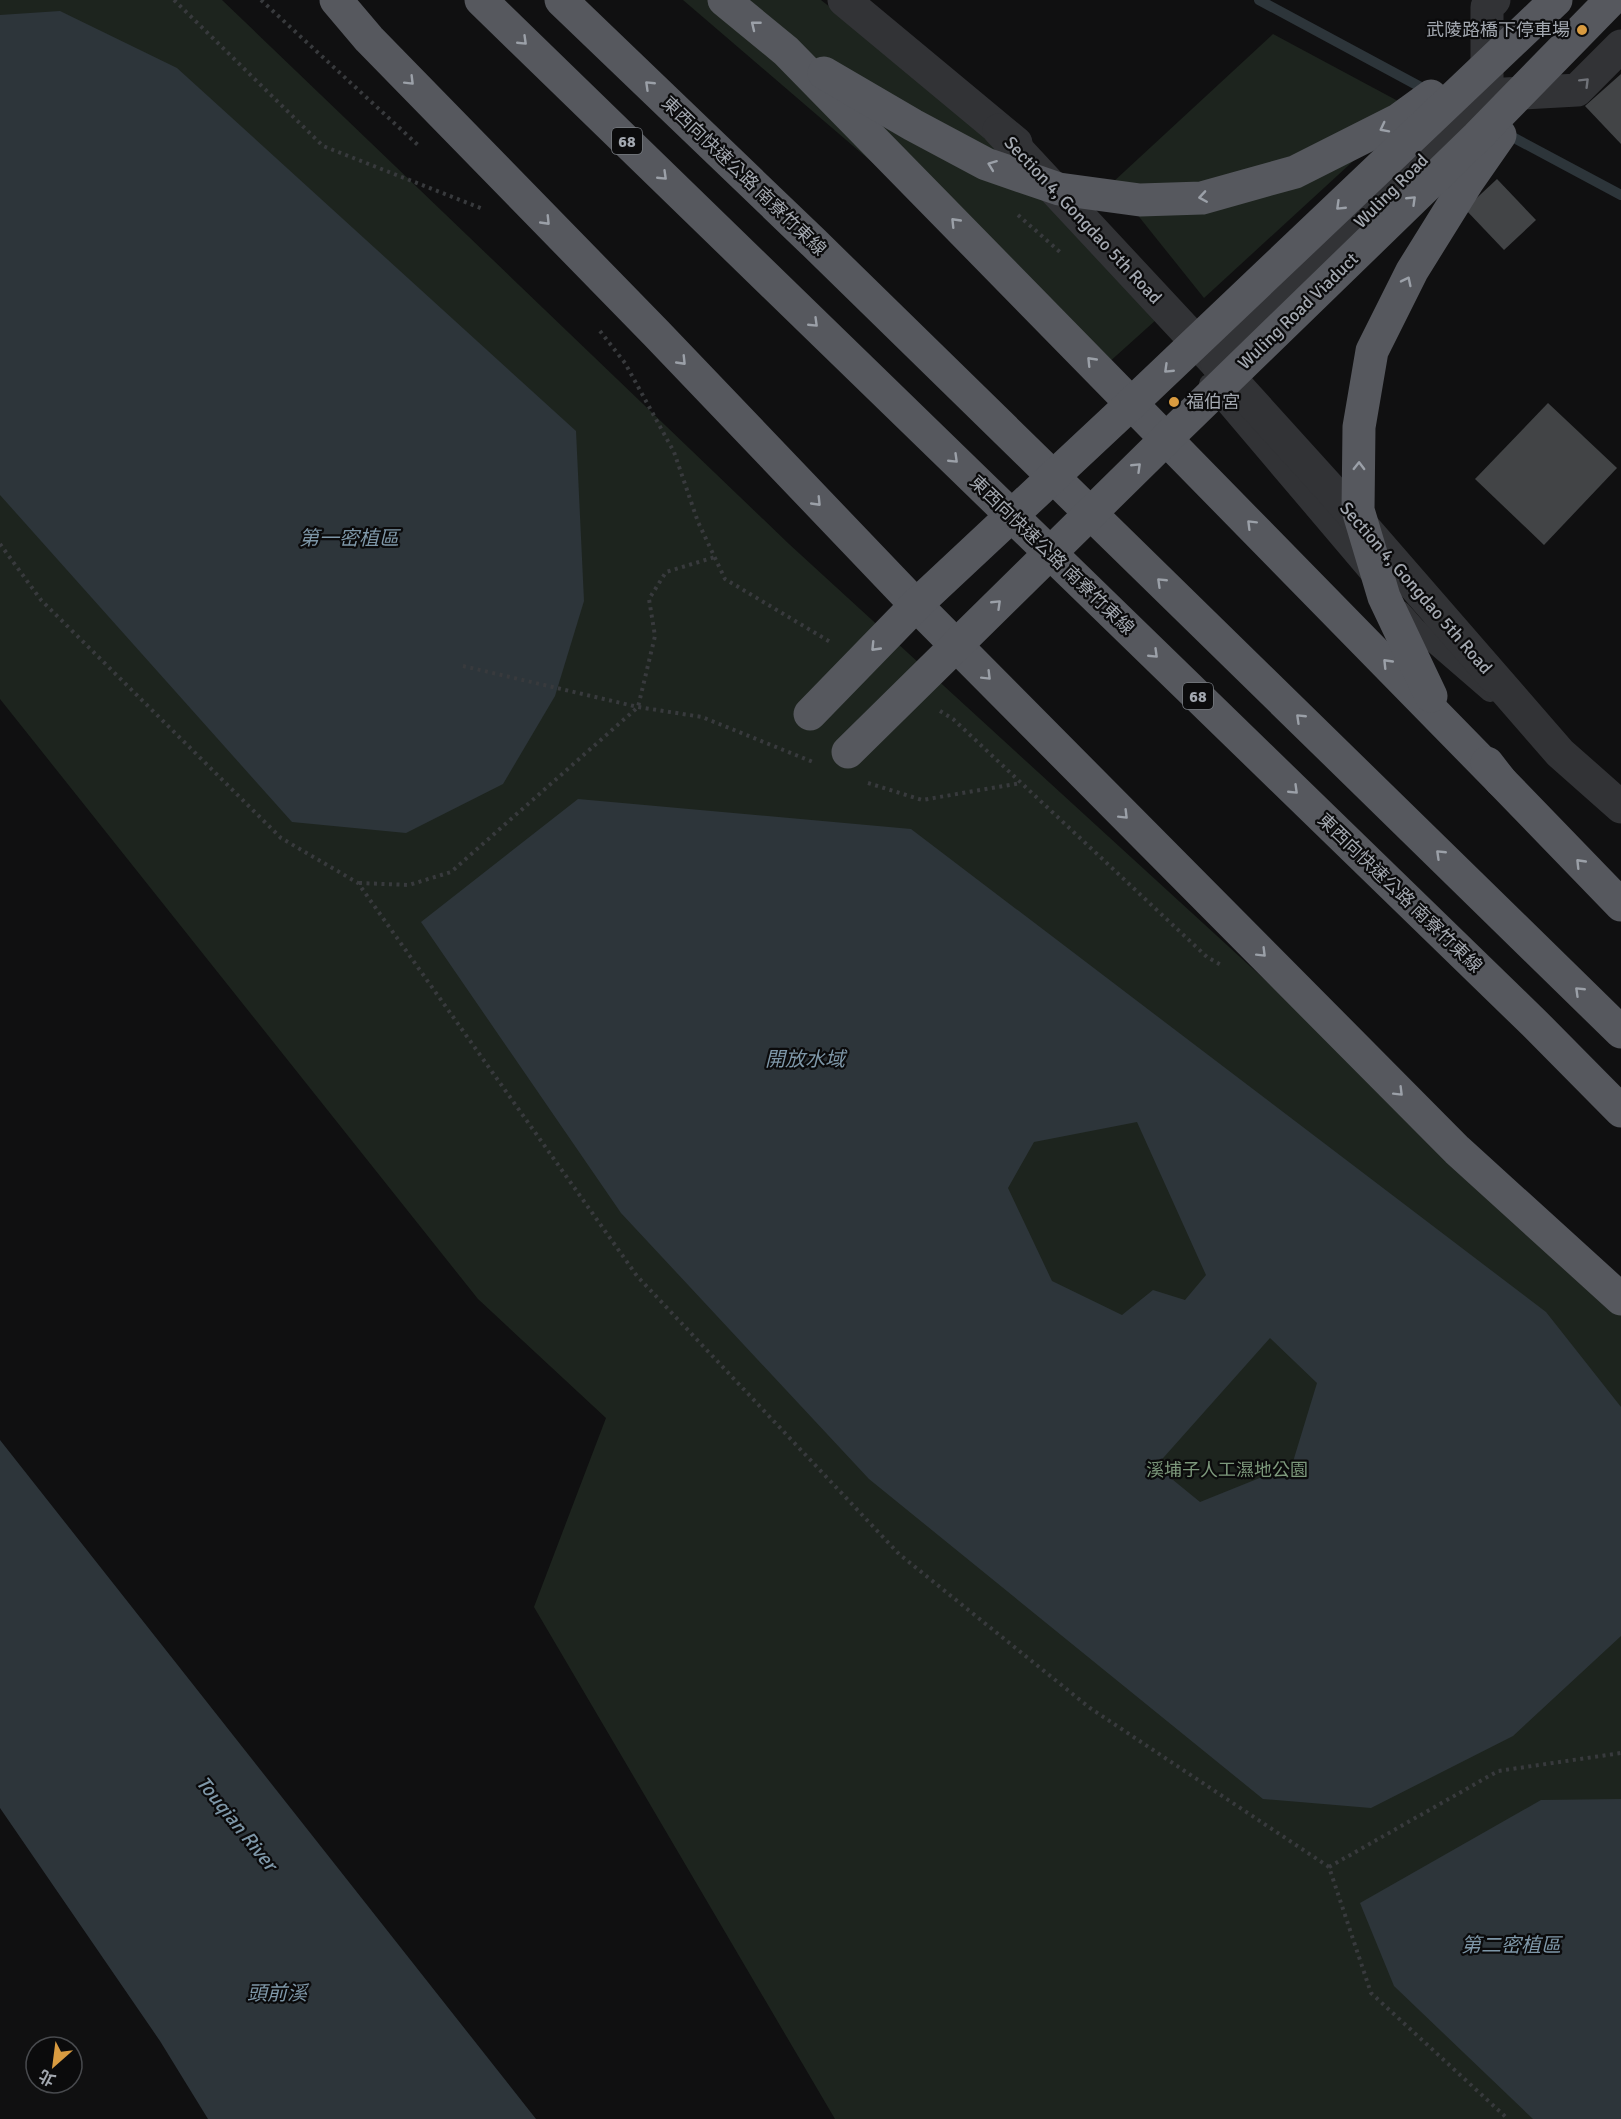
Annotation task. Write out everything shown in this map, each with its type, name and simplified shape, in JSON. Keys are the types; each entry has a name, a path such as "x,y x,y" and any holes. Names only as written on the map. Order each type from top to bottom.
{"highway":[{"path":"336,0 369,39 648,324 916,605 1457,1150 1621,1299"},
{"name":"東西向快速公路 南寮竹東線","path":"481,0 1534,1023 1621,1111"},
{"name":"東西向快速公路 南寮竹東線","path":"561,0 813,242 1621,1032"},
{"path":"724,0 786,51 1307,580 1621,905"},
{"name":"Wuling Road Viaduct","path":"835,759 956,645 1477,137 1611,0"},
{"path":"810,714 916,605 1553,3"},
{"path":"786,51 913,125 986,164 1059,189 1140,201 1202,198 1295,172 1398,120 1553,3"},
{"path":"1501,781 1431,696 1384,597 1358,510 1359,427 1372,351 1412,271 1468,182 1512,118 1577,34"}],"street":[{"name":"Section 4, Gongdao 5th Road","path":"844,0 999,130 1103,208 1212,373 1333,492 1560,753 1621,807"},
{"path":"1494,0 1487,7 1487,95 1577,90 1621,46"},
{"name":"Wuling Road","path":"1212,373 1487,95"}],"path":[{"path":"174,0 323,146 489,212"},
{"path":"0,544 41,600 281,838 358,883 637,1276 899,1554 1090,1708 1329,1867 1371,1993 1508,2119"},
{"path":"358,883 409,885 451,872 638,707 655,636 649,599 666,572 715,557"},
{"path":"464,666 577,694 702,717 835,759"},
{"path":"867,783 922,800 1022,783"},
{"path":"1329,1867 1498,1771 1621,1753"}],"green space":[{"name":"溪埔子人工濕地公園","path":"0,0 222,0 789,544 1621,1306 1621,2119 835,2119 534,1607 606,1418 478,1299 0,699"},
{"path":"683,0 821,0 988,132 1157,319 1107,364"},
{"path":"1273,34 1411,108 1204,298 1112,183"}],"water":[{"name":"第一密植區","path":"60,11 177,68 576,431 584,601 555,696 503,784 406,833 292,822 0,495 0,15"},
{"name":"開放水域","path":"578,799 911,829 1546,1312 1621,1407 1621,1636 1513,1736 1371,1808 1263,1799 869,1479 621,1213 421,922","holes":["1137,1122 1206,1275 1185,1300 1153,1290 1122,1315 1052,1281 1008,1188 1034,1142","1270,1338 1317,1383 1292,1465 1200,1502 1156,1466"]},
{"name":"頭前溪","path":"0,1440 536,2119 208,2119 160,2041 0,1808"},
{"name":"第二密植區","path":"1621,1799 1621,2119 1533,2119 1394,1986 1360,1903 1541,1800"}],"building":[{"path":"1621,74 1621,144 1585,106"},
{"path":"1497,179 1536,220 1504,250 1465,209"},
{"path":"1548,403 1617,468 1544,545 1475,479"}],"waterway":[{"path":"1259,0 1428,91"},
{"path":"1505,133 1621,195"}],"place":[{"name":"武陵路橋下停車場","path":"1582,30"},
{"name":"福伯宮","path":"1174,402"}],"water label":[{"name":"Touqian River","path":"237,1823"}]}
